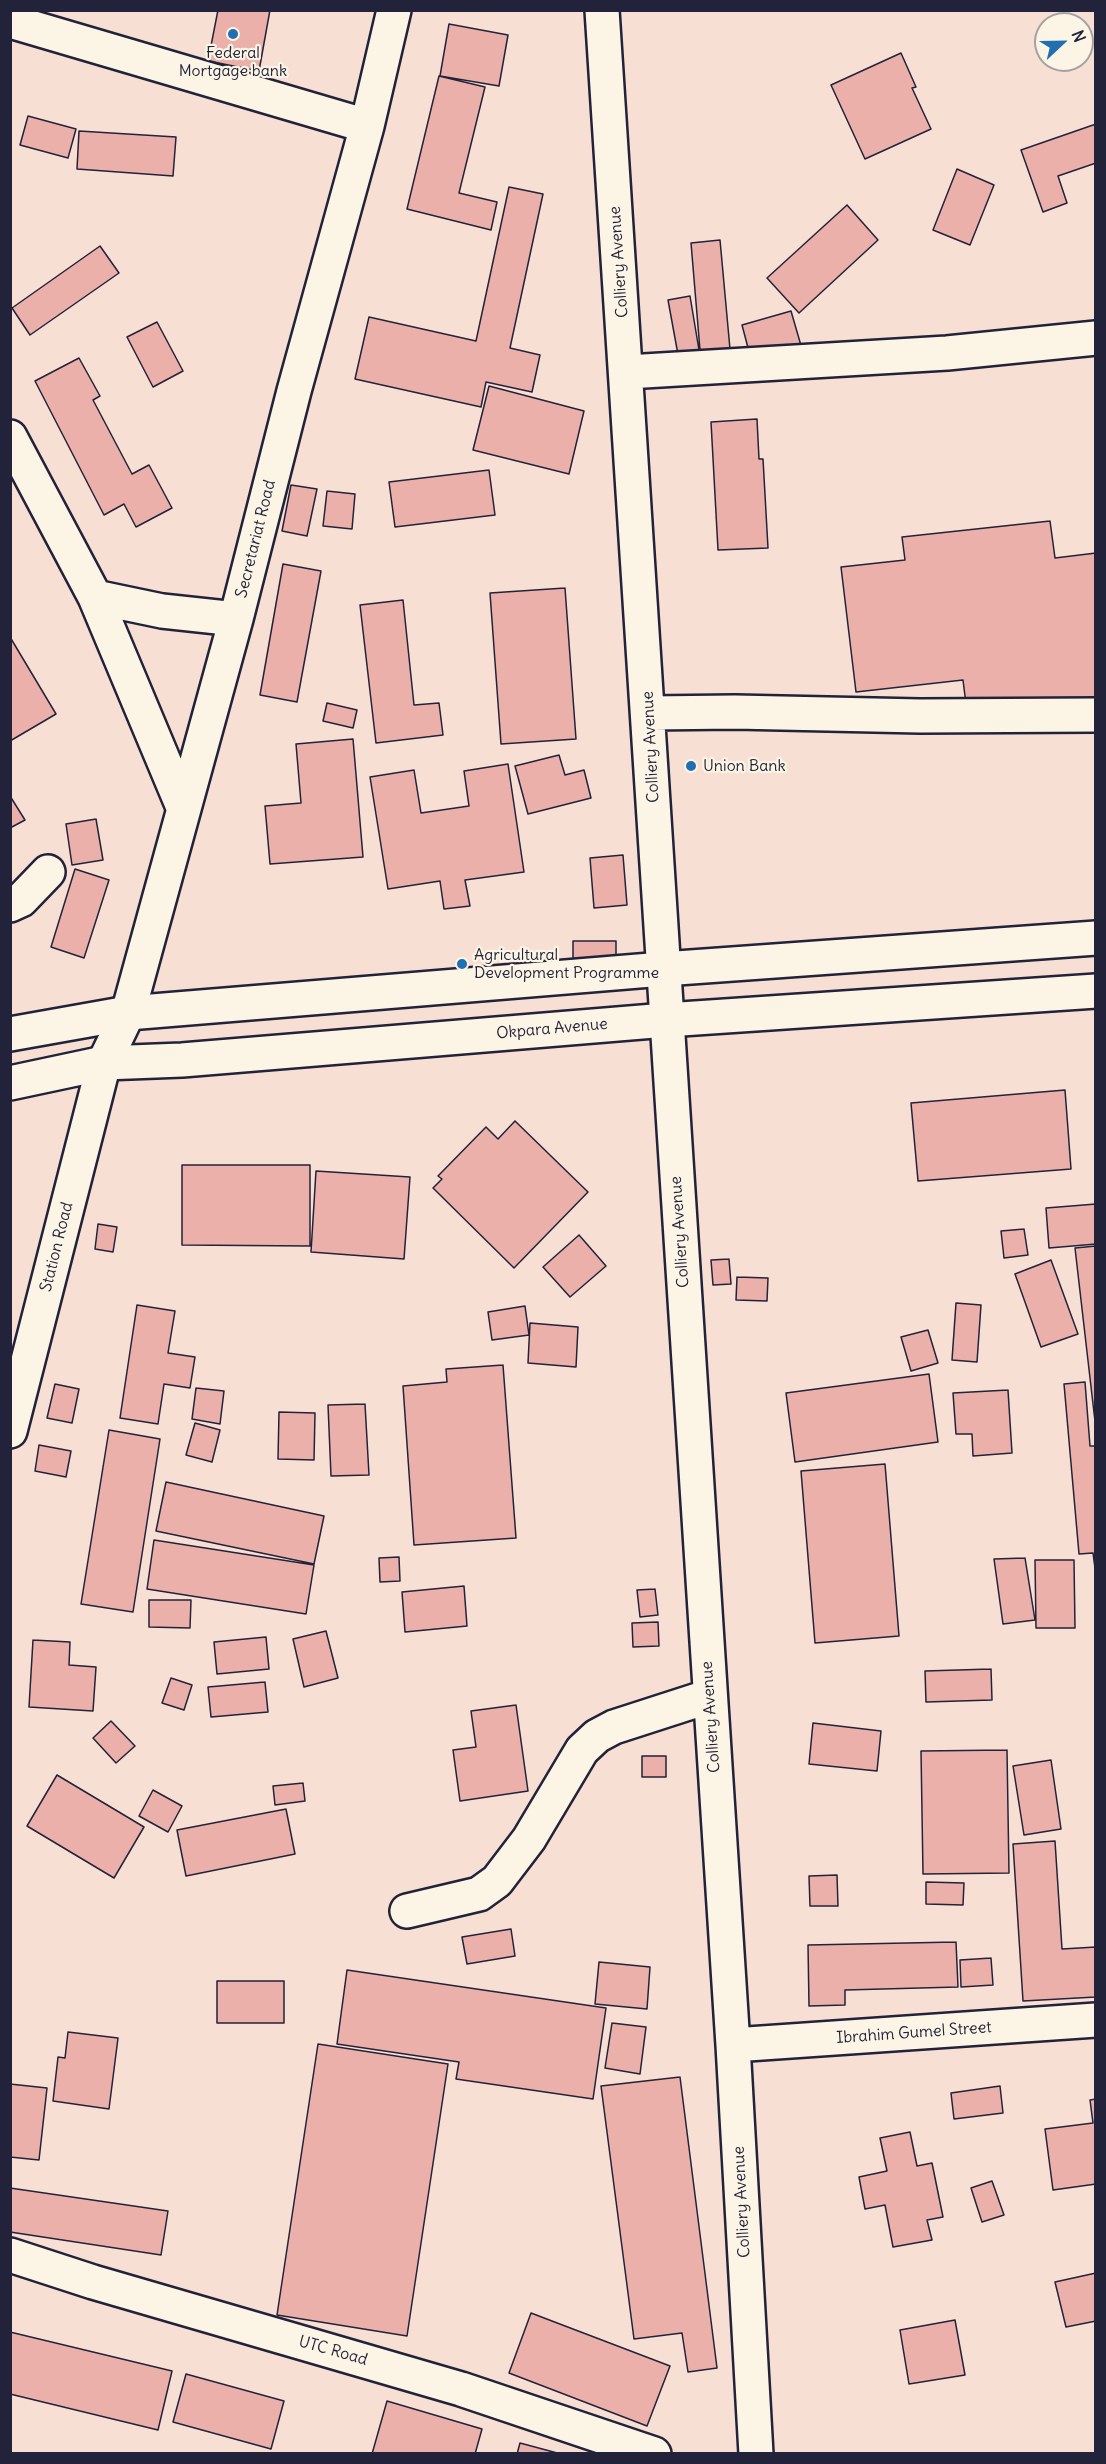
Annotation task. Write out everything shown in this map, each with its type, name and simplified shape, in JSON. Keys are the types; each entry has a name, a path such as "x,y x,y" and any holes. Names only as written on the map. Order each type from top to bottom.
{"street":[{"name":"Secretariat Road","path":"104,1063 128,1013 367,126 394,10"},
{"name":"Colliery Avenue","path":"602,10 733,2045 756,2454"},
{"path":"10,21 367,126"},
{"path":"627,372 947,353 1095,338"},
{"path":"10,437 95,597 183,807"},
{"path":"95,597 162,611 236,619"},
{"path":"649,713 1095,716"},
{"path":"10,905 21,900 48,872"},
{"path":"10,1034 128,1013 663,969 1095,938"},
{"name":"Okpara Avenue","path":"10,1083 104,1063 194,1059 666,1020 1095,991"},
{"name":"Station Road","path":"10,1431 104,1063"},
{"path":"407,1911 479,1894 497,1881 529,1839 582,1750 597,1736 614,1727 710,1696"},
{"name":"Ibrahim Gumel Street","path":"733,2045 1095,2020"},
{"name":"UTC Road","path":"10,2255 461,2389 654,2454"}],"building":[{"path":"218,10 270,10 259,71 208,61"},
{"path":"449,24 508,35 499,86 440,76"},
{"path":"901,53 916,87 912,88 931,129 865,159 831,85"},
{"path":"439,76 485,87 459,193 497,202 491,230 407,209"},
{"path":"28,116 76,129 68,158 20,145"},
{"path":"1096,124 1096,163 1058,176 1067,203 1043,212 1021,150"},
{"path":"79,131 176,137 173,176 77,169"},
{"path":"957,169 994,185 970,245 933,230"},
{"path":"509,187 543,194 510,348 540,355 532,392 486,382 481,407 355,379 369,317 476,341"},
{"path":"847,205 878,240 799,313 767,278"},
{"path":"720,240 731,360 701,362 691,243"},
{"path":"100,246 119,273 30,335 12,308"},
{"path":"690,296 700,356 679,360 668,300"},
{"path":"791,311 802,349 752,363 742,325"},
{"path":"157,322 183,371 153,387 127,337"},
{"path":"79,358 100,396 93,400 132,474 149,465 172,508 136,527 124,504 104,515 35,381"},
{"path":"489,386 584,411 569,474 473,450"},
{"path":"757,419 759,459 763,459 768,548 718,550 711,422"},
{"path":"489,470 495,515 395,527 389,482"},
{"path":"291,485 317,489 307,536 282,531"},
{"path":"327,491 355,494 352,529 323,526"},
{"path":"1050,521 1055,558 1096,553 1096,697 967,712 963,680 856,692 841,567 905,560 902,537"},
{"path":"283,564 321,571 297,702 260,695"},
{"path":"565,588 576,739 501,744 490,593"},
{"path":"403,600 414,705 439,703 443,735 376,743 360,605"},
{"path":"10,637 56,714 10,741"},
{"path":"327,703 357,710 353,728 323,721"},
{"path":"353,739 363,857 270,864 265,806 301,803 296,744"},
{"path":"559,755 565,775 584,770 591,798 528,814 515,766"},
{"path":"508,764 524,872 465,880 470,906 444,909 440,881 388,889 370,777 414,770 421,813 469,806 464,771"},
{"path":"10,796 25,820 10,828"},
{"path":"96,819 103,860 72,865 66,824"},
{"path":"623,855 627,905 594,908 590,858"},
{"path":"75,869 109,880 84,958 51,947"},
{"path":"573,941 616,941 616,969 573,969"},
{"path":"1065,1090 1071,1169 918,1181 911,1103"},
{"path":"515,1121 588,1192 514,1268 433,1188 442,1179 438,1176 486,1127 498,1139"},
{"path":"182,1165 310,1165 310,1246 182,1245"},
{"path":"316,1171 410,1177 404,1259 311,1252"},
{"path":"1096,1204 1096,1244 1049,1248 1046,1208"},
{"path":"98,1224 117,1227 113,1252 95,1249"},
{"path":"1024,1229 1028,1255 1004,1258 1001,1231"},
{"path":"579,1235 606,1266 570,1297 543,1267"},
{"path":"1096,1246 1096,1430 1075,1248"},
{"path":"729,1259 731,1284 713,1285 711,1260"},
{"path":"1051,1260 1078,1334 1041,1347 1015,1274"},
{"path":"737,1277 768,1278 767,1301 736,1300"},
{"path":"956,1303 981,1305 977,1362 952,1360"},
{"path":"137,1305 175,1311 168,1353 195,1357 190,1388 164,1384 158,1424 120,1418"},
{"path":"525,1306 529,1335 492,1340 488,1312"},
{"path":"530,1323 578,1327 576,1367 528,1363"},
{"path":"928,1330 938,1363 911,1371 901,1337"},
{"path":"503,1365 516,1538 414,1545 403,1386 447,1382 446,1369"},
{"path":"929,1374 938,1442 795,1462 786,1393"},
{"path":"1085,1382 1090,1446 1096,1446 1096,1576 1093,1553 1079,1554 1064,1384"},
{"path":"55,1384 79,1389 72,1423 47,1418"},
{"path":"196,1388 224,1391 220,1424 192,1419"},
{"path":"1008,1390 1012,1453 973,1456 972,1434 956,1434 953,1393"},
{"path":"365,1404 369,1475 331,1476 328,1405"},
{"path":"279,1412 315,1413 314,1460 278,1459"},
{"path":"195,1423 220,1430 212,1462 186,1455"},
{"path":"109,1430 160,1439 133,1612 81,1604"},
{"path":"39,1445 71,1451 66,1477 35,1471"},
{"path":"885,1464 899,1636 815,1643 801,1471"},
{"path":"166,1482 324,1516 314,1564 156,1531"},
{"path":"154,1540 314,1565 306,1614 147,1589"},
{"path":"399,1557 400,1581 380,1582 379,1558"},
{"path":"1025,1558 1035,1620 1003,1624 994,1559"},
{"path":"1035,1560 1074,1560 1075,1628 1036,1628"},
{"path":"464,1586 467,1626 405,1632 402,1592"},
{"path":"655,1589 658,1615 640,1617 637,1590"},
{"path":"149,1600 191,1600 190,1628 149,1627"},
{"path":"658,1622 659,1646 633,1647 632,1623"},
{"path":"326,1631 338,1678 304,1687 293,1639"},
{"path":"266,1637 269,1669 217,1674 214,1642"},
{"path":"33,1640 70,1642 69,1665 96,1667 93,1711 29,1707"},
{"path":"991,1669 992,1700 926,1702 925,1671"},
{"path":"171,1678 192,1685 184,1710 162,1703"},
{"path":"265,1682 268,1712 211,1717 208,1687"},
{"path":"516,1705 528,1791 460,1801 453,1750 476,1747 471,1711"},
{"path":"111,1721 135,1746 116,1763 93,1738"},
{"path":"813,1723 881,1731 877,1771 809,1764"},
{"path":"1007,1750 1009,1873 923,1874 921,1751"},
{"path":"642,1756 666,1756 666,1777 642,1777"},
{"path":"1051,1760 1061,1829 1024,1835 1013,1766"},
{"path":"57,1775 144,1827 114,1878 27,1826"},
{"path":"303,1783 305,1801 275,1805 273,1786"},
{"path":"153,1790 182,1806 168,1832 139,1816"},
{"path":"286,1809 295,1854 186,1876 177,1830"},
{"path":"1055,1841 1062,1949 1096,1947 1096,1997 1023,2001 1013,1844"},
{"path":"837,1875 838,1906 810,1906 809,1876"},
{"path":"926,1882 964,1883 963,1905 926,1904"},
{"path":"511,1929 515,1956 467,1964 462,1937"},
{"path":"956,1942 958,1987 845,1990 845,2005 809,2006 808,1945"},
{"path":"991,1958 993,1985 961,1987 960,1960"},
{"path":"599,1962 650,1967 647,2009 595,2004"},
{"path":"347,1970 606,2008 593,2099 456,2079 459,2062 337,2044"},
{"path":"217,1981 284,1981 284,2023 217,2023"},
{"path":"612,2023 646,2027 640,2074 605,2068"},
{"path":"68,2032 118,2038 109,2109 53,2101 58,2057 65,2058"},
{"path":"318,2044 448,2064 407,2336 277,2315"},
{"path":"680,2077 717,2368 688,2372 682,2333 634,2339 601,2086"},
{"path":"10,2084 47,2088 39,2160 10,2157"},
{"path":"1000,2086 1003,2113 954,2119 951,2093"},
{"path":"1096,2099 1096,2184 1053,2190 1045,2129 1093,2123 1090,2100"},
{"path":"910,2132 917,2166 932,2163 943,2217 927,2220 932,2240 893,2247 885,2205 865,2209 859,2177 887,2171 880,2138"},
{"path":"992,2181 1004,2215 982,2222 971,2188"},
{"path":"10,2188 168,2211 161,2255 10,2232"},
{"path":"1096,2273 1096,2321 1066,2327 1055,2282"},
{"path":"531,2313 670,2366 647,2426 509,2373"},
{"path":"955,2320 965,2375 909,2384 900,2330"},
{"path":"10,2332 172,2371 158,2430 10,2394"},
{"path":"186,2374 284,2401 271,2449 173,2422"},
{"path":"387,2401 482,2429 475,2454 372,2454"},
{"path":"520,2443 561,2454 517,2454"}],"place":[{"name":"Federal Mortgage bank","path":"233,34"},
{"name":"Union Bank","path":"691,766"},
{"name":"Agricultural Development Programme","path":"462,964"}]}
